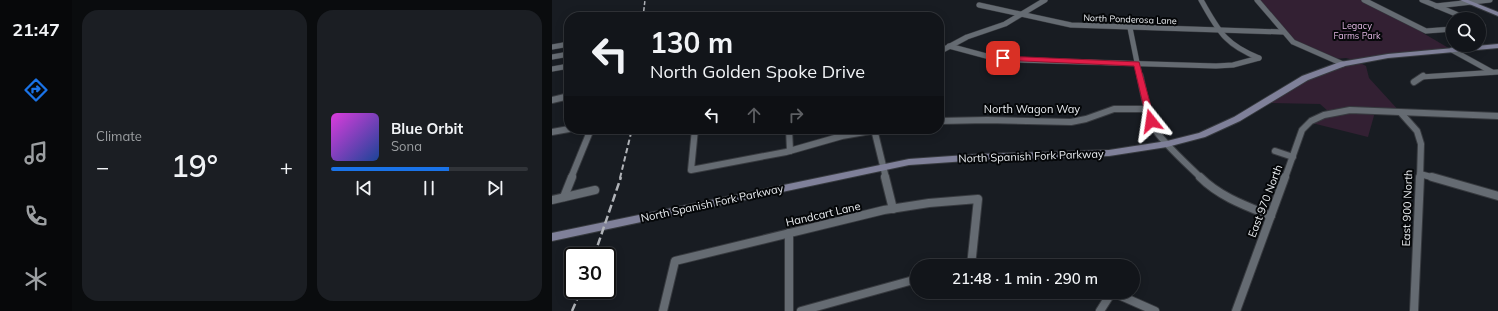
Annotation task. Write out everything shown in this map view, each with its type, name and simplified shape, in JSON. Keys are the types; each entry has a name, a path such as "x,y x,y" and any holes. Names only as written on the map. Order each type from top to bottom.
{"street":[{"path":"944,49 974,34 999,27 1045,0"},
{"path":"949,46 990,57 1010,59 1137,64 1233,65 1259,58 1230,45 1218,30 1201,0"},
{"path":"1257,0 1293,42 1343,64"},
{"path":"1364,0 1426,30 1446,29"},
{"path":"1422,0 1451,12"},
{"path":"1436,6 1466,1 1490,0"},
{"path":"1466,1 1498,14"},
{"name":"North Ponderosa Lane","path":"979,5 1071,25 1283,32"},
{"path":"1130,28 1147,109 1156,129 1167,144 1198,176 1223,196 1271,216"},
{"path":"552,47 564,45"},
{"name":"North Spanish Fork Parkway","path":"1486,47 1498,46"},
{"name":"North Spanish Fork Parkway","path":"552,237 909,162 951,158 1108,153 1167,144 1202,135 1237,118 1305,78 1343,64 1377,58 1446,51"},
{"path":"1456,52 1495,72"},
{"path":"552,57 564,55"},
{"path":"552,69 564,67"},
{"path":"1414,82 1423,76 1454,73 1495,72"},
{"path":"552,100 564,97"},
{"name":"North Wagon Way","path":"944,121 987,120 1071,122 1086,119 1114,109 1147,109"},
{"name":"East 970 North","path":"1236,311 1294,157 1303,129 1309,122 1319,116 1330,113 1362,111 1498,116"},
{"name":"East 900 North","path":"1401,113 1417,131 1420,138 1420,174 1414,311"},
{"path":"552,132 564,130"},
{"path":"564,197 589,134"},
{"path":"695,134 691,170 790,151 852,134"},
{"path":"789,134 790,151"},
{"path":"877,134 882,167 893,209"},
{"path":"1275,151 1294,157"},
{"path":"1420,174 1498,196"},
{"path":"552,200 595,190"},
{"name":"Handcart Lane","path":"663,311 674,261 893,209 929,203 978,199 972,259"},
{"path":"789,233 789,311"},
{"path":"801,311 910,281"},
{"path":"1100,311 1108,299"},
{"path":"1128,299 1155,311"}],"green space":[{"name":"Legacy Farms Park","path":"1257,0 1364,0 1423,29 1423,33 1446,46 1446,51 1357,61 1346,58 1335,59 1299,45"},
{"path":"1343,64 1362,64 1366,66 1369,78 1401,113 1375,112 1368,137 1308,122 1329,112 1320,104 1264,103 1294,85"}],"railway":[{"path":"644,12 645,0"},
{"path":"620,178 631,134"},
{"path":"597,247 621,177"},
{"path":"572,311 577,299"}],"route":[{"path":"1003,58 1018,60 1137,64 1151,121"}]}
